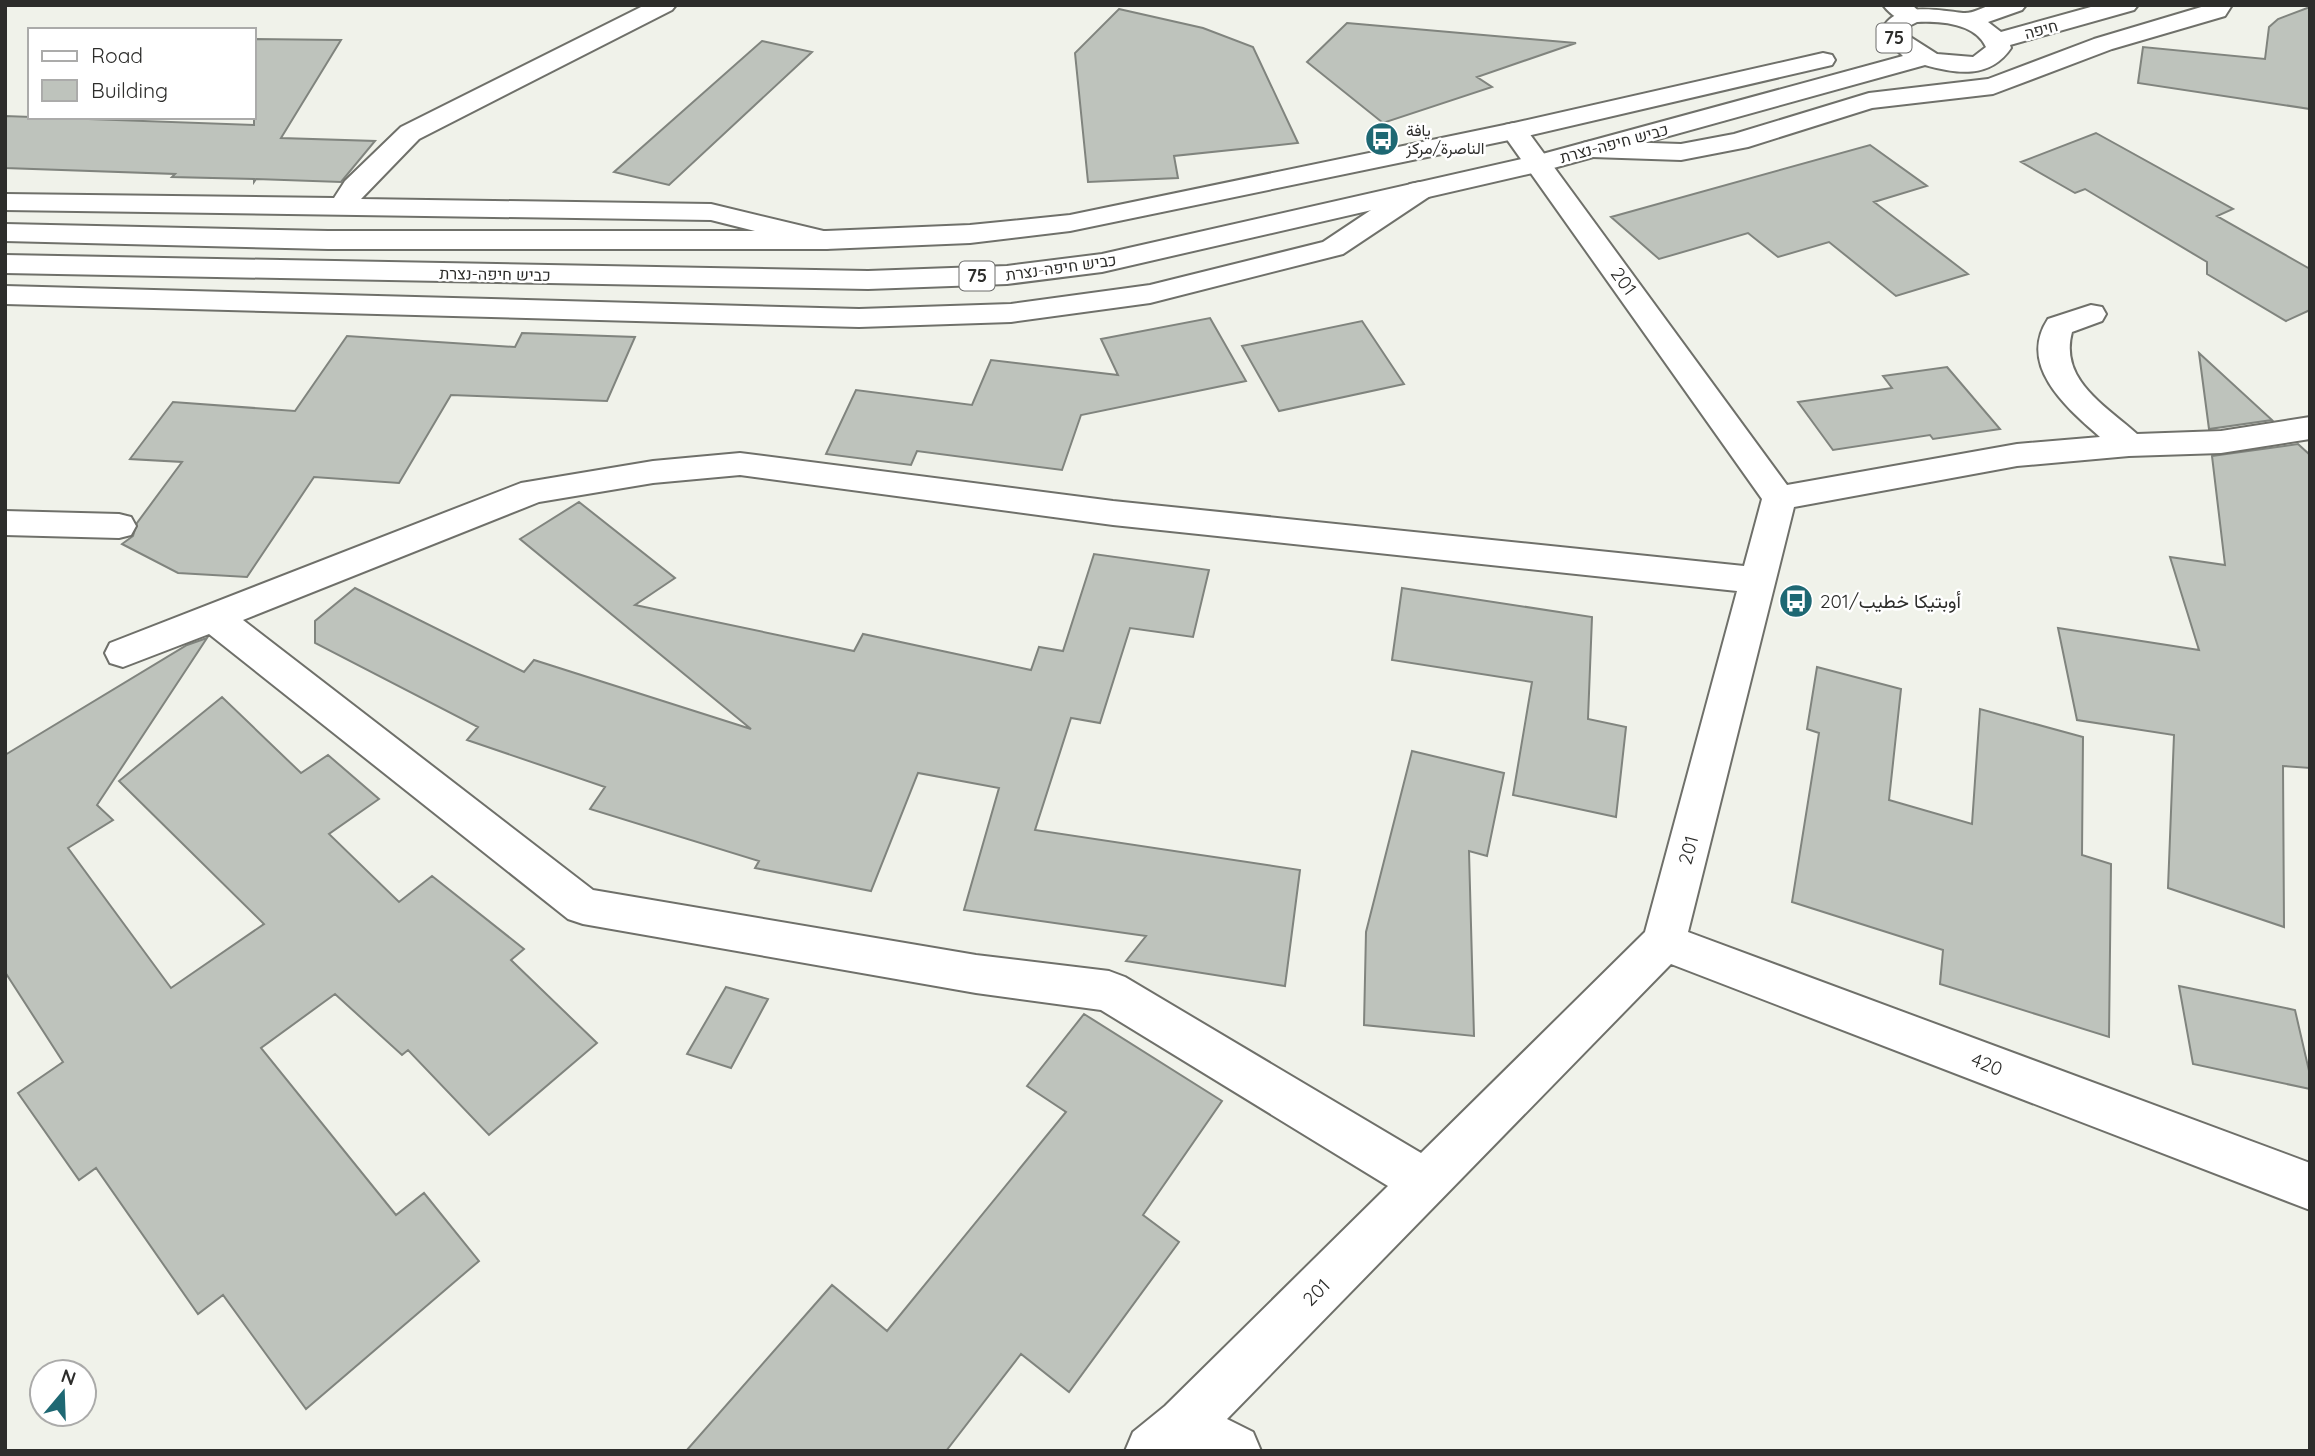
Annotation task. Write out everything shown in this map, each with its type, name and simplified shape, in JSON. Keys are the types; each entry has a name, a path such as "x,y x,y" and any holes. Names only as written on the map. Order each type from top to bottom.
{"main road":[{"path":"343,206 355,187 410,134 664,5"},
{"name":"חיפה","path":"1967,21 2014,5"},
{"name":"חיפה","path":"1996,41 2126,5"},
{"path":"1592,149 1681,152 1739,141 1869,101 1993,86 2103,44 2217,11 2220,5"},
{"name":"75","path":"1904,10 1967,21 1991,33 1999,48 1996,54 1980,63 1953,64 1924,58 1897,43 1892,34 1893,26 1904,10"},
{"name":"כביש חיפה-נצרת","path":"5,232 328,240 826,240 970,234 1070,223 1514,131 1897,43"},
{"name":"כביש חיפה-נצרת","path":"5,264 868,280 1007,275 1102,263 1540,163 1924,58"},
{"name":"201","path":"1168,1438 1664,942 1779,498 1540,163 1514,131"},
{"path":"5,295 846,317 1011,313 1150,294 1333,248 1420,190"},
{"path":"5,202 711,212 826,240"},
{"path":"2091,314 2059,326 2053,349 2053,362 2069,388 2129,445"},
{"path":"1779,498 2017,455 2129,445 2221,442 2310,428"},
{"path":"123,653 216,619 533,491 653,472 740,464 1126,514 1758,580"},
{"path":"5,523 119,526"},
{"path":"216,619 583,906 976,974 1109,991 1425,1182"},
{"name":"420","path":"1664,942 2310,1186"},
{"path":"1168,1438 1234,1451"}],"building":[{"path":"2310,7 2310,109 2138,83 2143,47 2265,59 2269,27 2278,19"},
{"path":"1119,9 1203,28 1253,47 1298,143 1174,156 1178,178 1088,182 1075,53"},
{"path":"1347,23 1576,43 1477,77 1492,87 1383,123 1307,62"},
{"path":"256,39 341,40 281,138 375,141 341,182 256,179 254,182 254,179 172,177 175,174 5,168 5,116 28,117 28,119 254,125"},
{"path":"762,41 812,52 669,185 614,172"},
{"path":"2096,133 2233,209 2217,216 2310,269 2310,310 2286,321 2207,274 2207,262 2085,189 2075,193 2021,162"},
{"path":"1870,145 1927,186 1874,202 1968,274 1896,296 1829,242 1778,257 1748,233 1659,259 1611,217"},
{"path":"1210,318 1246,381 1081,415 1062,470 917,451 911,465 826,454 856,390 972,405 991,360 1118,375 1101,339"},
{"path":"1362,321 1404,384 1279,411 1242,346"},
{"path":"522,333 635,337 607,401 451,395 399,483 314,477 247,577 178,573 122,544 133,536 137,523 182,462 130,459 173,402 295,411 347,336 515,347"},
{"path":"2199,353 2272,420 2209,429"},
{"path":"1947,367 2000,429 1933,439 1930,435 1833,450 1798,402 1892,388 1883,376"},
{"path":"2298,444 2310,455 2310,768 2283,766 2284,927 2168,888 2174,735 2077,720 2058,628 2199,650 2170,557 2225,565 2212,456"},
{"path":"579,502 675,578 635,605 854,651 863,634 1031,670 1039,647 1063,651 1094,554 1209,570 1193,637 1130,628 1100,723 1071,718 1035,830 1300,870 1285,986 1126,961 1146,936 964,910 999,788 918,773 871,891 755,868 759,861 590,809 605,787 467,740 478,727 315,643 315,621 355,588 524,672 534,660 751,729 520,539"},
{"path":"1402,588 1592,617 1588,719 1626,727 1616,817 1513,795 1532,682 1392,660"},
{"path":"207,638 97,805 113,820 68,848 171,988 264,924 119,781 222,697 301,773 328,755 379,799 329,834 399,902 432,876 524,949 511,960 597,1043 489,1135 408,1050 402,1055 335,994 261,1048 396,1215 424,1193 479,1261 306,1409 223,1295 198,1314 96,1168 79,1180 18,1093 63,1062 5,972 5,755 187,645"},
{"path":"1817,667 1901,689 1889,800 1972,824 1980,709 2083,737 2082,855 2111,864 2109,1037 1940,984 1943,950 1792,902 1819,733 1807,729"},
{"path":"1412,751 1504,773 1487,856 1469,851 1474,1036 1364,1025 1366,932"},
{"path":"2179,986 2295,1010 2310,1075 2310,1089 2193,1064"},
{"path":"726,987 768,999 731,1068 687,1054"},
{"path":"1084,1014 1222,1101 1143,1215 1179,1242 1069,1392 1021,1354 946,1451 686,1451 832,1285 887,1331 1066,1112 1027,1086"}],"place":[{"name":"يافة الناصرة/مركز","path":"1382,139"},
{"name":"أوبتيكا خطيب/201","path":"1796,601"}]}
